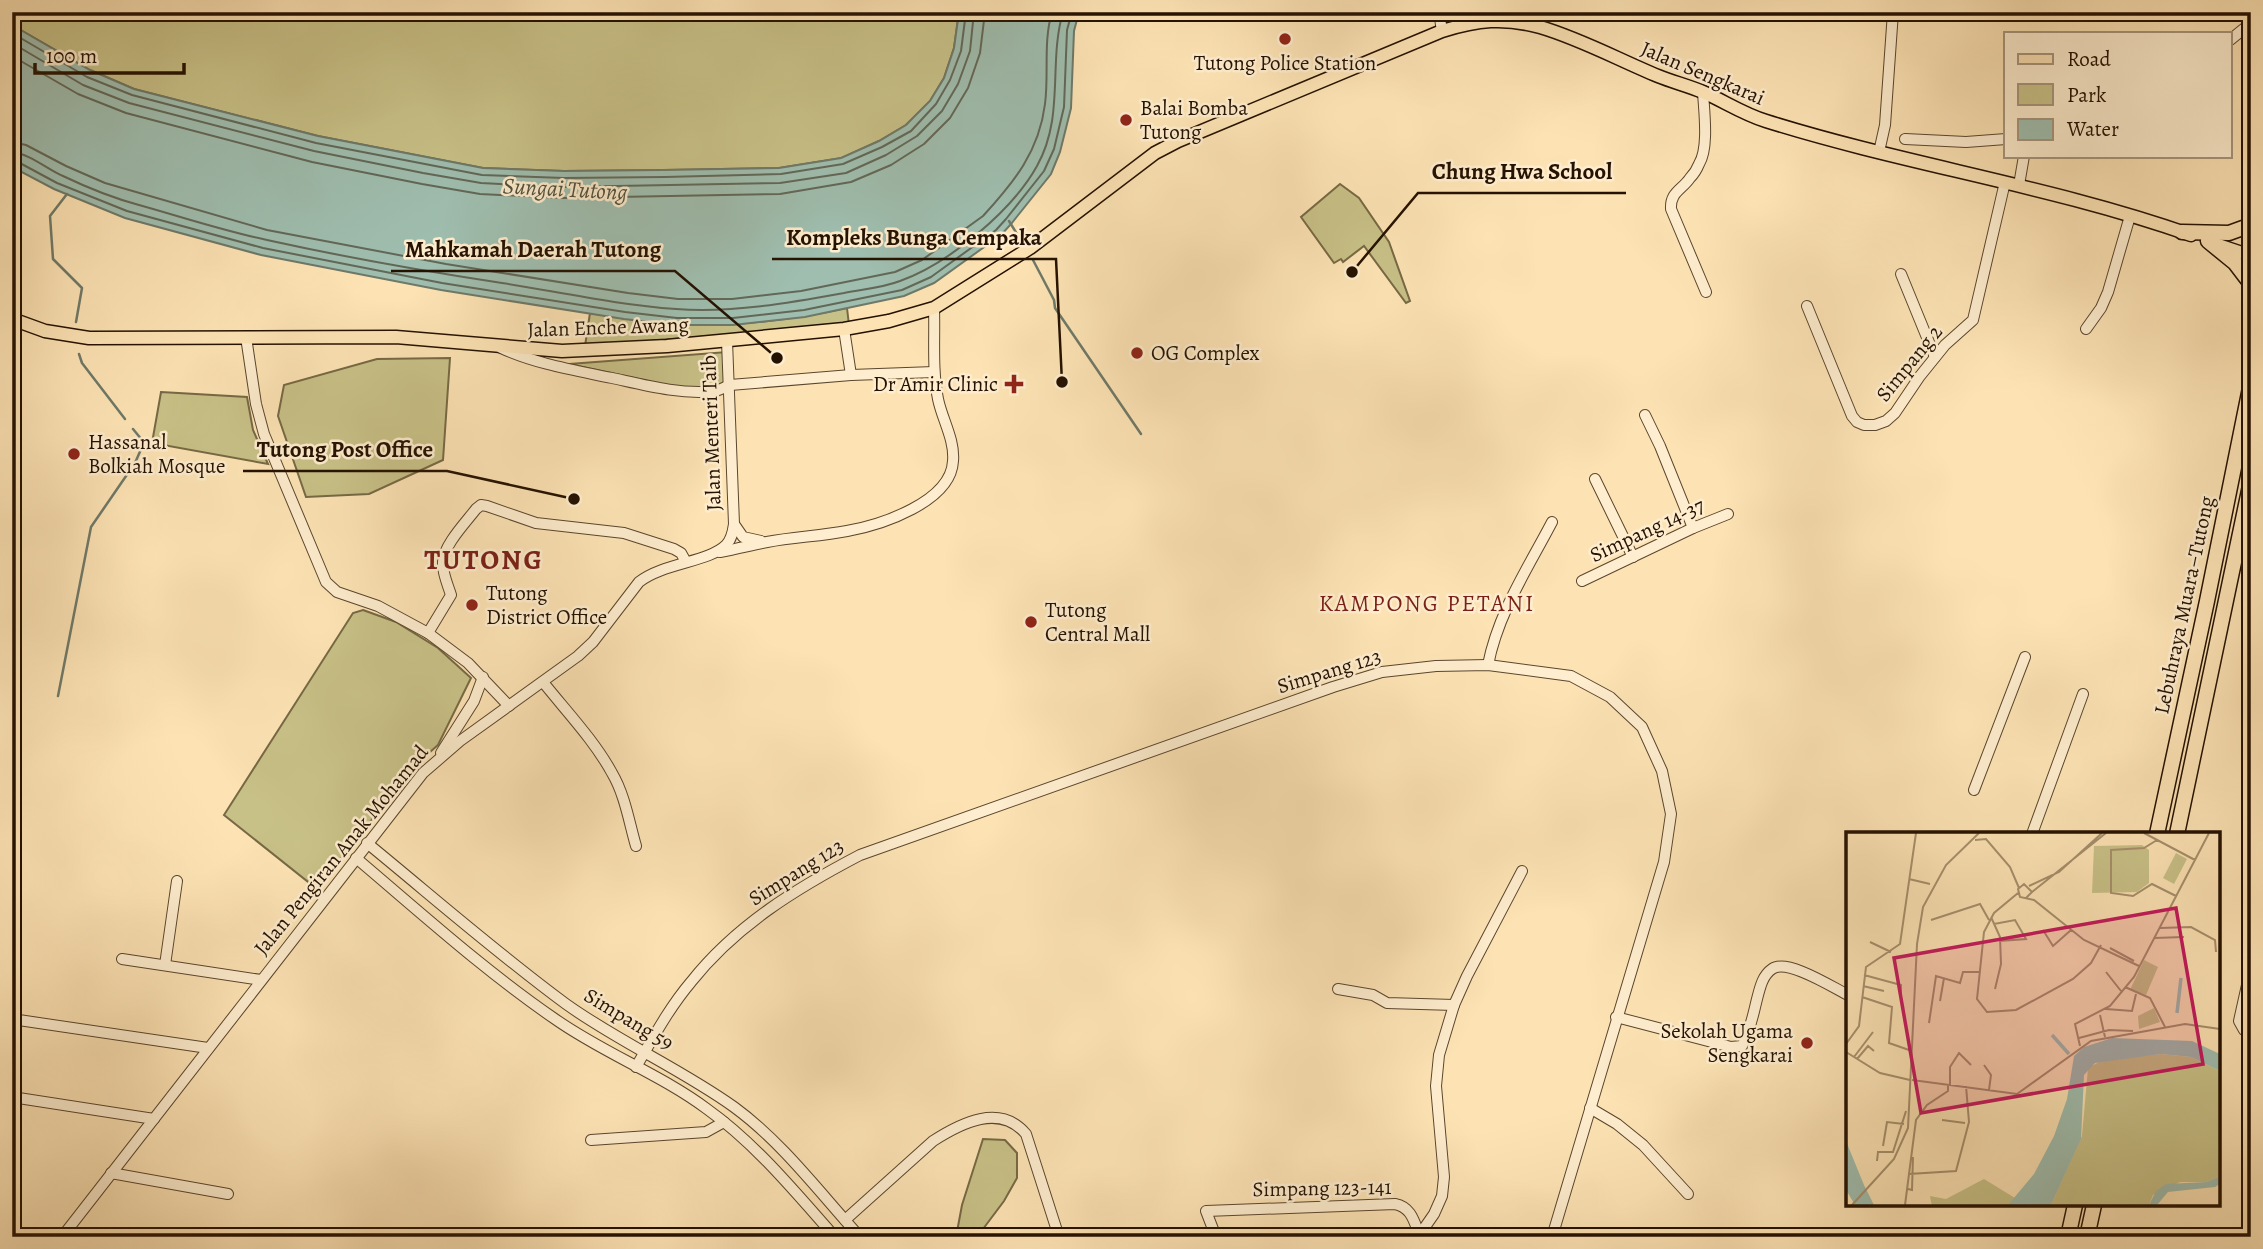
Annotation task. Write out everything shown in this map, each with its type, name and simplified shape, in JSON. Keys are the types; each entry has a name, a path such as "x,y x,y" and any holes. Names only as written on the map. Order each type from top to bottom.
{"highway":[{"path":"2182,232 2229,233 2251,225"},
{"path":"2208,241 2235,262 2251,284"},
{"name":"Lebuhraya Muara–Tutong","path":"2157,832 2251,383"},
{"name":"Lebuhraya Muara–Tutong","path":"2177,832 2251,481"},
{"path":"2068,1237 2075,1207"},
{"path":"2087,1237 2094,1207"}],"main road":[{"name":"Jalan Sengkarai","path":"1155,153 1210,126 1442,31 1472,22 1494,20 1541,28 1575,40 1703,92 1762,120 1830,140 2019,185 2130,216 2251,256"},
{"name":"Jalan Enche Awang","path":"12,319 45,331 89,338 396,337 542,351 594,351 844,330 934,308 1030,248 1155,153"}],"street":[{"path":"1439,12 1442,31"},
{"path":"1879,152 1885,125 1893,12"},
{"path":"2232,38 2251,23"},
{"path":"1703,92 1702,161 1691,177 1674,192 1671,209 1706,292"},
{"path":"1905,139 1966,142 2004,139"},
{"path":"2019,185 2024,158"},
{"name":"Simpang 2","path":"1807,306 1852,416 1864,425 1886,421 1895,413 1945,345 1973,320 2005,182"},
{"path":"2086,329 2101,308 2108,292 2130,216"},
{"path":"1901,274 1935,357"},
{"path":"734,524 743,537 769,542 829,534 867,527 921,503 943,486 952,471 953,456 934,372 934,308"},
{"path":"844,330 851,375"},
{"path":"246,337 256,404 264,433 326,582 337,592 379,606 428,633 484,677 509,706"},
{"name":"Jalan Menteri Taib","path":"727,341 734,524"},
{"path":"500,348 526,359 660,388 716,391 730,385 851,375 934,372"},
{"path":"1645,415 1693,528"},
{"path":"1595,479 1633,557"},
{"path":"428,633 451,595 443,562 445,551 481,505 536,523 624,533 674,549 681,553 686,562"},
{"name":"Simpang 14-37","path":"1582,581 1728,514"},
{"path":"1488,665 1493,639 1504,613 1552,522"},
{"path":"708,554 726,545 734,524"},
{"name":"Jalan Pengiran Anak Mohamad","path":"62,1237 367,844 438,759 578,656 593,642 639,582 648,575 708,554 769,542"},
{"path":"1974,790 2025,657"},
{"name":"Simpang 123","path":"636,1067 666,1016 691,981 734,937 793,891 860,855 1382,672 1436,666 1488,665 1571,676 1610,696 1642,727 1662,771 1671,814 1664,862 1552,1237"},
{"path":"438,759 474,701 484,677"},
{"path":"543,682 612,773 619,787 636,846"},
{"path":"2033,832 2083,694"},
{"name":"Simpang 59","path":"367,844 568,1005 716,1094 756,1125 860,1237"},
{"name":"Simpang 59","path":"356,858 514,989 556,1020 684,1093 724,1122 774,1168 835,1237"},
{"path":"1419,1235 1443,1196 1444,1177 1436,1086 1438,1055 1454,1005 1522,871"},
{"path":"165,965 177,881"},
{"path":"122,959 261,980"},
{"path":"1616,1017 1731,1047 1742,1046 1761,985 1774,967 1785,966 1797,970 1846,994"},
{"path":"2251,967 2239,1021 2244,1030 2251,1033"},
{"path":"1338,989 1374,995 1387,1003 1454,1005"},
{"path":"12,1019 208,1048"},
{"path":"12,1097 154,1119"},
{"path":"1590,1108 1643,1145 1688,1194"},
{"path":"845,1220 945,1133 992,1117 1006,1118 1017,1124 1026,1134 1059,1237"},
{"path":"592,1140 706,1132 724,1122"},
{"path":"111,1173 228,1194"},
{"name":"Simpang 123-141","path":"1216,1237 1206,1211 1395,1204 1409,1211 1419,1235"}],"green space":[{"path":"12,12 959,12 954,48 944,78 930,101 906,125 842,158 779,168 564,171 483,168 318,136 134,89 90,70 12,25"},
{"path":"1340,184 1359,198 1389,242 1410,301 1406,303 1364,246 1343,262 1341,259 1334,263 1301,217"},
{"path":"847,308 849,325 585,346 590,313 656,322 718,324 781,320"},
{"path":"727,352 727,387 680,388 569,364"},
{"path":"450,358 443,460 369,494 306,497 278,416 284,385 377,359"},
{"path":"161,392 247,397 253,430 268,464 152,443"},
{"path":"363,610 396,622 438,648 471,678 438,745 400,784 317,889 224,815 353,613"},
{"path":"983,1139 1005,1140 1017,1153 1017,1178 980,1233 980,1237 956,1237 962,1205"}],"water":[{"name":"Sungai Tutong","path":"959,12 1079,12 1074,31 1071,108 1060,152 1051,174 1001,235 934,283 904,296 805,317 733,325 677,325 441,290 261,255 125,218 54,189 12,167 12,25 90,70 134,89 318,136 483,168 564,171 664,170 779,168 841,158 879,141 906,125 930,101 944,78 954,48"}],"waterway":[{"path":"67,194 50,216 53,259 82,288 76,322"},
{"path":"1009,221 1020,239"},
{"path":"1033,260 1054,300 1055,308 1141,434"},
{"path":"79,354 82,363 125,419"},
{"path":"58,696 91,527 135,463 142,447 142,440 133,429"}],"place":[{"name":"Tutong Police Station","path":"1285,39"},
{"name":"Balai Bomba Tutong","path":"1126,120"},
{"name":"Chung Hwa School","path":"1352,272"},
{"name":"OG Complex","path":"1137,353"},
{"name":"Mahkamah Daerah Tutong","path":"777,358"},
{"name":"Kompleks Bunga Cempaka","path":"1062,382"},
{"name":"Dr Amir Clinic","path":"1014,384"},
{"name":"Hassanal Bolkiah Mosque","path":"74,454"},
{"name":"Tutong Post Office","path":"574,499"},
{"name":"Tutong District Office","path":"472,605"},
{"name":"Tutong Central Mall","path":"1031,622"},
{"name":"Sekolah Ugama Sengkarai","path":"1807,1043"}],"district":[{"name":"TUTONG","path":"484,560"},
{"name":"KAMPONG PETANI","path":"1427,603"}]}
